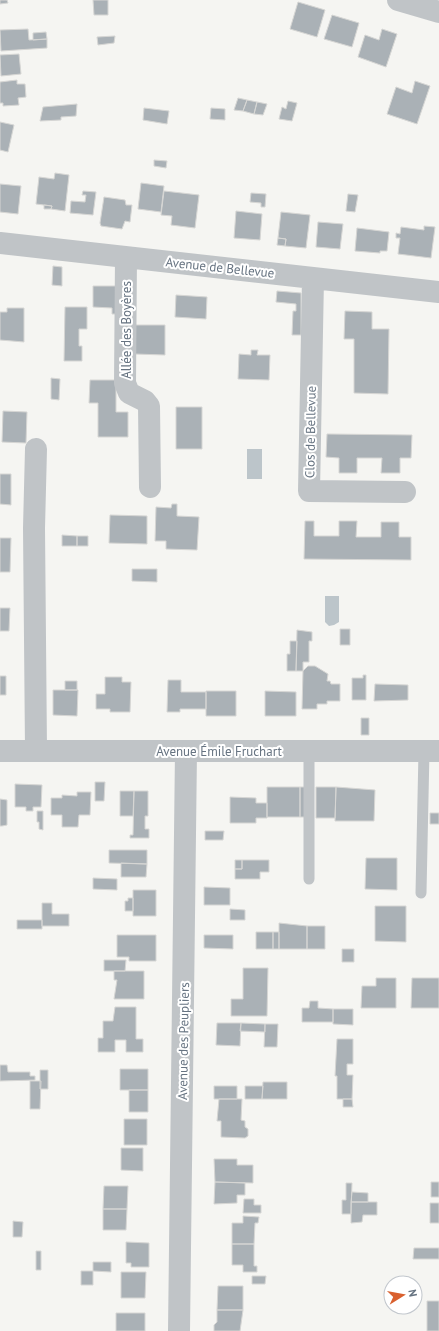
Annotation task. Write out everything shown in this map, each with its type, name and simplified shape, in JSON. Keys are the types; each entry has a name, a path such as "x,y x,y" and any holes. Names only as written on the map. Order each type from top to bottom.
{"street":[{"path":"398,0 439,12"},
{"name":"Avenue de Bellevue","path":"0,243 439,292"},
{"name":"Allée des Boyères","path":"126,257 125,383 129,393 145,401 149,406 150,487"},
{"name":"Clos de Bellevue","path":"313,278 309,491 405,492"},
{"path":"36,449 34,528 36,750"},
{"name":"Avenue Émile Fruchart","path":"0,751 431,751"},
{"name":"Avenue des Peupliers","path":"179,1331 186,751"}],"lane":[{"path":"309,751 309,879"},
{"path":"421,893 431,751"}],"shaded area":[{"path":"247,449 262,449 262,479 247,479"},
{"path":"325,596 339,596 339,622 334,625 329,626 325,622"}],"building":[{"path":"0,0 7,0 8,3 0,4"},
{"path":"93,0 108,0 108,15 94,15"},
{"path":"298,2 325,10 317,37 290,29"},
{"path":"332,15 359,23 352,47 324,39"},
{"path":"28,29 29,40 47,39 47,48 1,51 0,30"},
{"path":"382,29 397,34 386,67 358,57 365,35 379,40"},
{"path":"46,32 47,39 33,40 33,33"},
{"path":"115,36 114,43 98,45 97,37"},
{"path":"19,54 21,74 1,76 0,55"},
{"path":"17,80 17,84 25,84 26,97 18,98 19,105 3,106 3,103 0,103 0,82"},
{"path":"415,81 430,86 417,124 387,114 396,87 412,93"},
{"path":"238,98 247,100 243,111 234,110"},
{"path":"247,100 257,102 254,114 243,111"},
{"path":"288,101 297,103 292,121 279,119 282,107 286,109"},
{"path":"257,102 267,104 263,115 254,114"},
{"path":"77,104 76,116 61,117 61,120 40,121 43,107"},
{"path":"144,108 169,111 167,124 143,120"},
{"path":"211,108 225,109 225,120 210,119"},
{"path":"0,122 14,125 8,152 0,150"},
{"path":"154,160 167,161 166,168 154,166"},
{"path":"55,173 69,175 65,211 51,209 52,206 36,204 39,177 54,179"},
{"path":"141,183 164,186 161,212 138,209"},
{"path":"0,184 21,186 18,214 0,212"},
{"path":"83,191 96,192 93,215 70,213 71,201 85,202 86,195 82,195"},
{"path":"164,191 199,195 195,228 171,225 172,216 161,215"},
{"path":"251,193 266,194 265,207 261,207 261,203 250,202"},
{"path":"348,194 358,195 355,212 346,211"},
{"path":"104,197 125,200 126,205 132,205 130,222 125,221 122,229 101,226 100,223"},
{"path":"44,205 52,206 51,209 44,209"},
{"path":"236,211 262,214 260,240 234,238"},
{"path":"281,212 310,215 306,248 285,246 286,239 278,238"},
{"path":"318,222 343,224 340,249 316,247"},
{"path":"424,226 435,227 431,258 398,254 400,238 396,238 396,233 400,234 401,227 424,230"},
{"path":"357,228 389,232 387,251 380,251 380,253 355,251"},
{"path":"278,238 286,239 285,246 277,245"},
{"path":"53,266 62,267 62,286 52,285"},
{"path":"93,286 116,286 116,314 112,314 112,308 93,307"},
{"path":"277,291 301,293 301,335 292,335 293,311 296,311 296,304 276,302"},
{"path":"176,295 207,297 206,319 175,317"},
{"path":"65,307 87,307 87,329 79,329 79,346 82,346 82,361 64,361"},
{"path":"7,308 24,308 24,342 0,340 0,312 7,312"},
{"path":"345,311 372,312 372,329 389,329 388,394 354,393 354,339 344,339"},
{"path":"135,325 165,325 165,355 135,354"},
{"path":"251,350 258,350 257,355 270,355 269,380 238,379 239,354 251,355"},
{"path":"51,378 60,379 59,400 51,399"},
{"path":"90,380 116,380 116,412 128,412 128,437 98,437 98,403 89,403"},
{"path":"176,407 202,407 202,449 176,449"},
{"path":"3,411 27,412 26,443 2,442"},
{"path":"327,434 412,435 411,458 400,458 400,473 381,473 382,458 357,458 357,473 339,473 339,458 326,457"},
{"path":"0,474 11,474 11,505 0,504"},
{"path":"172,504 177,504 177,516 199,517 197,550 166,549 166,541 155,541 156,507 171,508"},
{"path":"110,515 147,516 147,544 109,543"},
{"path":"305,521 314,521 314,536 339,536 339,521 357,521 356,537 381,537 381,522 399,522 399,537 411,537 411,560 304,559"},
{"path":"62,535 77,536 77,546 62,546"},
{"path":"77,536 88,536 88,546 77,546"},
{"path":"0,538 11,538 10,572 0,572"},
{"path":"132,569 157,569 157,582 132,581"},
{"path":"0,608 10,608 9,631 0,631"},
{"path":"340,629 350,629 350,645 340,645"},
{"path":"297,630 312,632 312,641 309,641 309,662 303,662 303,671 296,671"},
{"path":"290,641 297,641 296,671 287,671 287,654 290,654"},
{"path":"308,666 315,666 328,674 327,681 330,681 331,684 340,684 340,701 327,701 327,704 317,704 317,709 302,709 303,671"},
{"path":"363,675 366,675 366,700 352,700 352,678 363,678"},
{"path":"0,676 6,676 6,695 0,695"},
{"path":"105,677 122,677 122,682 131,682 130,712 110,712 110,709 96,709 96,694 105,694"},
{"path":"168,680 181,680 181,692 206,692 206,709 180,709 180,712 167,712"},
{"path":"65,681 77,681 77,690 65,690"},
{"path":"375,684 408,685 408,700 374,701"},
{"path":"53,690 78,690 77,716 53,715"},
{"path":"206,691 236,691 236,716 206,716"},
{"path":"265,691 296,692 296,716 265,716"},
{"path":"361,718 369,718 369,735 361,735"},
{"path":"95,782 105,782 104,801 95,801"},
{"path":"15,784 42,785 41,807 33,807 33,811 26,811 26,807 15,807"},
{"path":"267,787 300,787 300,817 267,817"},
{"path":"300,787 305,787 305,817 300,817"},
{"path":"316,787 336,787 335,818 316,818"},
{"path":"336,787 375,790 374,821 335,821"},
{"path":"120,791 134,791 133,816 120,816"},
{"path":"134,791 148,791 148,816 145,816 145,829 149,829 149,838 130,838 130,835 133,835"},
{"path":"77,792 91,792 90,815 79,815 78,827 62,827 62,815 51,815 51,798 62,798 62,795 77,796"},
{"path":"230,797 256,798 256,803 267,803 267,818 256,818 256,823 230,823"},
{"path":"0,799 7,800 7,825 2,826 0,826"},
{"path":"37,811 43,811 43,830 39,829 39,822 37,822"},
{"path":"430,813 439,813 439,824 430,824"},
{"path":"205,831 224,831 223,840 205,840"},
{"path":"109,850 147,850 147,864 109,863"},
{"path":"366,858 397,858 397,890 365,889"},
{"path":"235,860 242,860 242,869 235,869"},
{"path":"242,860 269,860 269,872 260,872 260,879 235,879 235,869 242,869"},
{"path":"121,863 147,864 146,877 121,877"},
{"path":"93,878 117,879 117,890 93,889"},
{"path":"204,887 230,888 230,905 204,905"},
{"path":"133,890 156,890 156,916 133,916"},
{"path":"128,898 133,898 133,911 125,911 125,901 128,901"},
{"path":"42,903 52,903 52,914 69,914 69,926 42,926"},
{"path":"375,906 406,906 406,942 375,941"},
{"path":"230,909 245,910 245,920 230,920"},
{"path":"17,920 42,920 42,929 17,929"},
{"path":"279,923 307,926 307,949 279,949"},
{"path":"307,926 325,926 325,949 307,949"},
{"path":"256,932 273,932 273,949 256,949"},
{"path":"273,932 279,932 279,949 273,949"},
{"path":"117,935 156,935 156,961 129,961 129,957 117,957"},
{"path":"204,935 233,935 233,949 204,948"},
{"path":"342,949 354,949 354,962 342,962"},
{"path":"104,960 126,960 125,971 104,971"},
{"path":"243,968 268,968 267,1016 231,1016 231,999 243,999"},
{"path":"114,971 144,971 144,999 114,999 117,980 114,980"},
{"path":"376,978 396,978 396,1008 361,1008 362,986 376,986"},
{"path":"412,978 439,978 439,1008 411,1008"},
{"path":"310,1001 318,1001 318,1008 333,1009 333,1022 302,1022 302,1008 309,1008"},
{"path":"115,1007 136,1007 136,1039 143,1039 143,1052 126,1052 126,1040 115,1040 115,1052 98,1052 98,1038 103,1038 103,1021 113,1021"},
{"path":"333,1009 353,1009 353,1025 333,1024"},
{"path":"217,1023 241,1023 240,1046 216,1045"},
{"path":"241,1023 265,1024 265,1032 240,1031"},
{"path":"265,1024 278,1024 277,1047 264,1047"},
{"path":"337,1039 353,1039 353,1064 347,1064 347,1075 353,1075 352,1099 337,1099 337,1076 335,1076"},
{"path":"0,1065 7,1065 8,1072 30,1072 30,1076 35,1076 35,1080 0,1081"},
{"path":"120,1069 148,1069 148,1090 120,1090"},
{"path":"40,1070 48,1070 48,1089 40,1089"},
{"path":"30,1081 41,1081 40,1109 30,1109"},
{"path":"263,1082 287,1082 287,1099 262,1099"},
{"path":"214,1086 237,1086 237,1099 214,1099"},
{"path":"245,1086 263,1086 262,1099 245,1099"},
{"path":"129,1090 148,1090 148,1112 129,1112"},
{"path":"219,1099 242,1099 241,1120 245,1121 245,1127 248,1129 248,1136 245,1138 221,1137 221,1121 217,1121"},
{"path":"343,1099 352,1099 353,1107 343,1107"},
{"path":"124,1119 147,1119 147,1145 124,1145"},
{"path":"121,1148 143,1148 143,1171 121,1170"},
{"path":"214,1159 237,1159 237,1165 253,1165 253,1183 215,1182"},
{"path":"215,1182 245,1183 245,1195 237,1195 237,1203 214,1204"},
{"path":"431,1182 439,1182 439,1197 431,1197"},
{"path":"346,1183 352,1183 351,1214 342,1214 342,1200 346,1200"},
{"path":"104,1186 128,1186 127,1209 103,1209"},
{"path":"352,1192 368,1193 368,1202 351,1202"},
{"path":"244,1199 254,1199 254,1205 261,1205 261,1213 243,1213"},
{"path":"351,1202 377,1202 377,1215 363,1215 362,1222 351,1223"},
{"path":"430,1203 439,1203 439,1223 430,1223"},
{"path":"103,1209 127,1209 126,1230 103,1230"},
{"path":"243,1216 259,1217 258,1223 255,1223 254,1244 232,1244 232,1223 243,1223"},
{"path":"13,1221 23,1222 22,1237 13,1237"},
{"path":"126,1242 149,1243 149,1267 131,1267 131,1263 126,1263"},
{"path":"232,1244 254,1244 254,1266 257,1266 257,1272 243,1272 243,1265 232,1265"},
{"path":"414,1248 439,1248 439,1259 413,1259"},
{"path":"36,1251 41,1251 41,1270 36,1270"},
{"path":"93,1262 111,1262 111,1272 93,1271"},
{"path":"81,1271 93,1271 93,1285 81,1285"},
{"path":"121,1272 146,1272 145,1298 121,1298"},
{"path":"252,1276 266,1276 265,1284 252,1284"},
{"path":"218,1286 243,1286 243,1310 217,1310"},
{"path":"427,1301 439,1301 439,1331 427,1331"},
{"path":"217,1310 243,1310 240,1331 214,1331 214,1325 217,1322"},
{"path":"116,1313 145,1313 145,1331 116,1331"}]}
